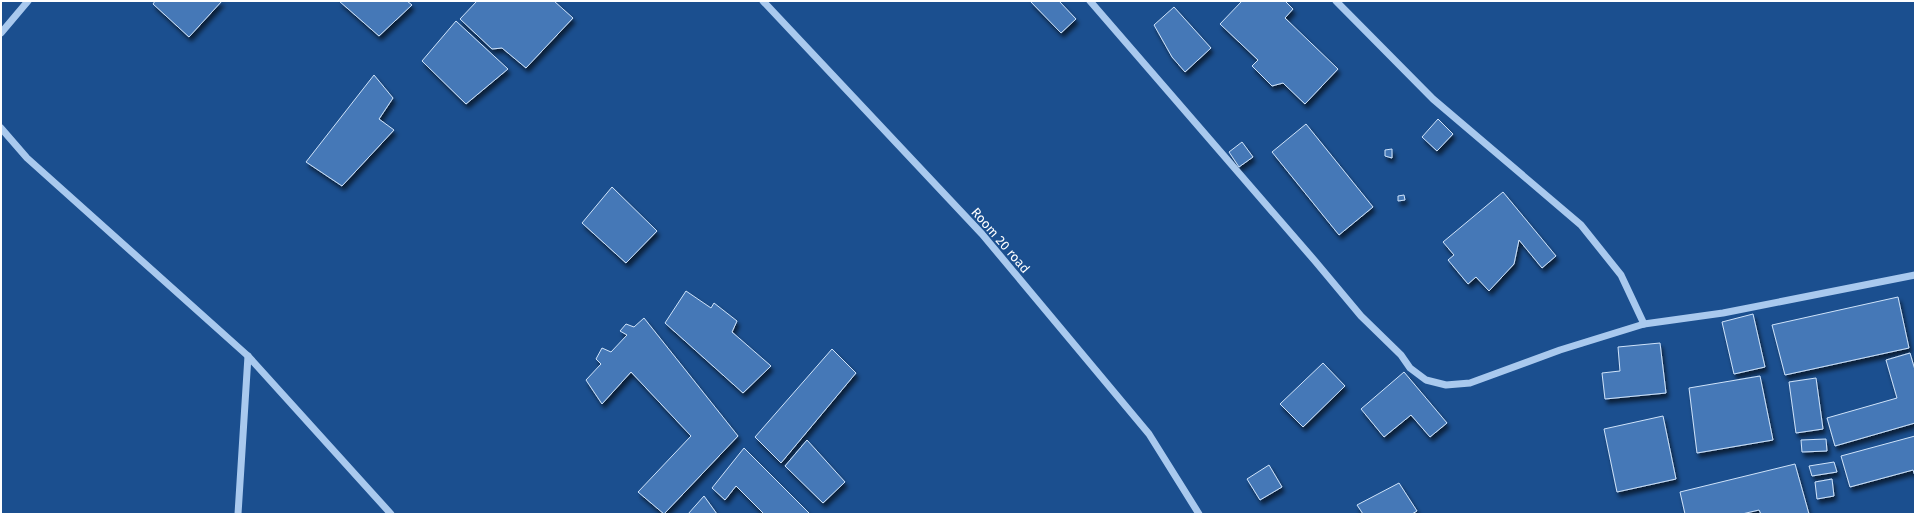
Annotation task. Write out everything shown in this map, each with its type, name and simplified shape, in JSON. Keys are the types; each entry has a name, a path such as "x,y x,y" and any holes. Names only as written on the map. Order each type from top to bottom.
{"street":[{"path":"1,33 28,1"},
{"name":"Room 20 road","path":"763,1 982,234 1149,434 1199,514"},
{"path":"1090,1 1361,316 1401,355 1410,368 1426,380 1446,384 1470,383 1560,350 1644,324 1723,313 1915,275"},
{"path":"1336,1 1433,99 1581,225 1621,275 1644,324"},
{"path":"1,128 27,158 248,356 391,514"},
{"path":"238,514 248,356"}],"building":[{"path":"155,1 222,1 189,37 153,4"},
{"path":"339,1 407,1 412,5 379,36"},
{"path":"477,1 554,1 573,18 526,68 502,48 492,49 460,19"},
{"path":"1030,1 1059,1 1076,19 1061,33"},
{"path":"1242,1 1285,1 1293,9 1285,18 1338,69 1305,104 1283,83 1272,86 1252,66 1258,60 1220,24"},
{"path":"1174,7 1211,48 1185,72 1172,57 1154,25"},
{"path":"456,21 508,69 466,104 422,61"},
{"path":"374,75 393,98 379,119 394,130 342,186 306,162"},
{"path":"1438,119 1453,134 1437,151 1422,137"},
{"path":"1306,124 1373,207 1339,235 1272,152"},
{"path":"1242,142 1253,157 1239,167 1229,152"},
{"path":"1392,149 1392,158 1385,156 1385,150"},
{"path":"612,187 657,231 626,263 582,223"},
{"path":"1503,192 1556,256 1542,268 1519,240 1514,264 1489,291 1476,277 1468,284 1448,260 1454,255 1443,242"},
{"path":"1404,195 1405,200 1398,201 1398,196"},
{"path":"686,291 711,308 714,303 737,321 732,332 771,366 743,393 665,323"},
{"path":"1898,297 1909,348 1785,375 1772,325"},
{"path":"1753,314 1765,367 1734,374 1722,322"},
{"path":"644,318 738,436 664,514 638,492 691,436 631,372 602,404 586,380 601,364 596,359 602,348 611,352 627,335 620,331 626,324 634,327"},
{"path":"1660,343 1666,393 1605,399 1602,373 1620,371 1618,347"},
{"path":"832,349 856,373 781,463 755,437"},
{"path":"1910,353 1915,370 1915,423 1835,446 1827,418 1897,398 1886,360"},
{"path":"1323,363 1345,386 1303,427 1280,404"},
{"path":"1404,372 1447,423 1430,437 1411,415 1384,437 1361,409"},
{"path":"1760,376 1773,440 1697,453 1689,388"},
{"path":"1816,378 1823,429 1796,433 1789,382"},
{"path":"1663,416 1676,479 1617,492 1604,429"},
{"path":"1915,436 1915,476 1913,470 1850,487 1841,456"},
{"path":"1826,439 1827,451 1802,452 1801,440"},
{"path":"807,440 845,482 823,503 785,466"},
{"path":"744,448 810,514 764,514 736,486 725,500 712,488"},
{"path":"1834,462 1837,472 1812,476 1809,466"},
{"path":"1795,464 1809,514 1761,514 1759,510 1742,514 1685,514 1680,492"},
{"path":"1269,465 1282,487 1260,500 1247,479"},
{"path":"1832,479 1834,496 1817,499 1815,482"},
{"path":"1399,483 1417,511 1412,514 1363,514 1357,505"},
{"path":"704,496 717,514 688,514"}]}
